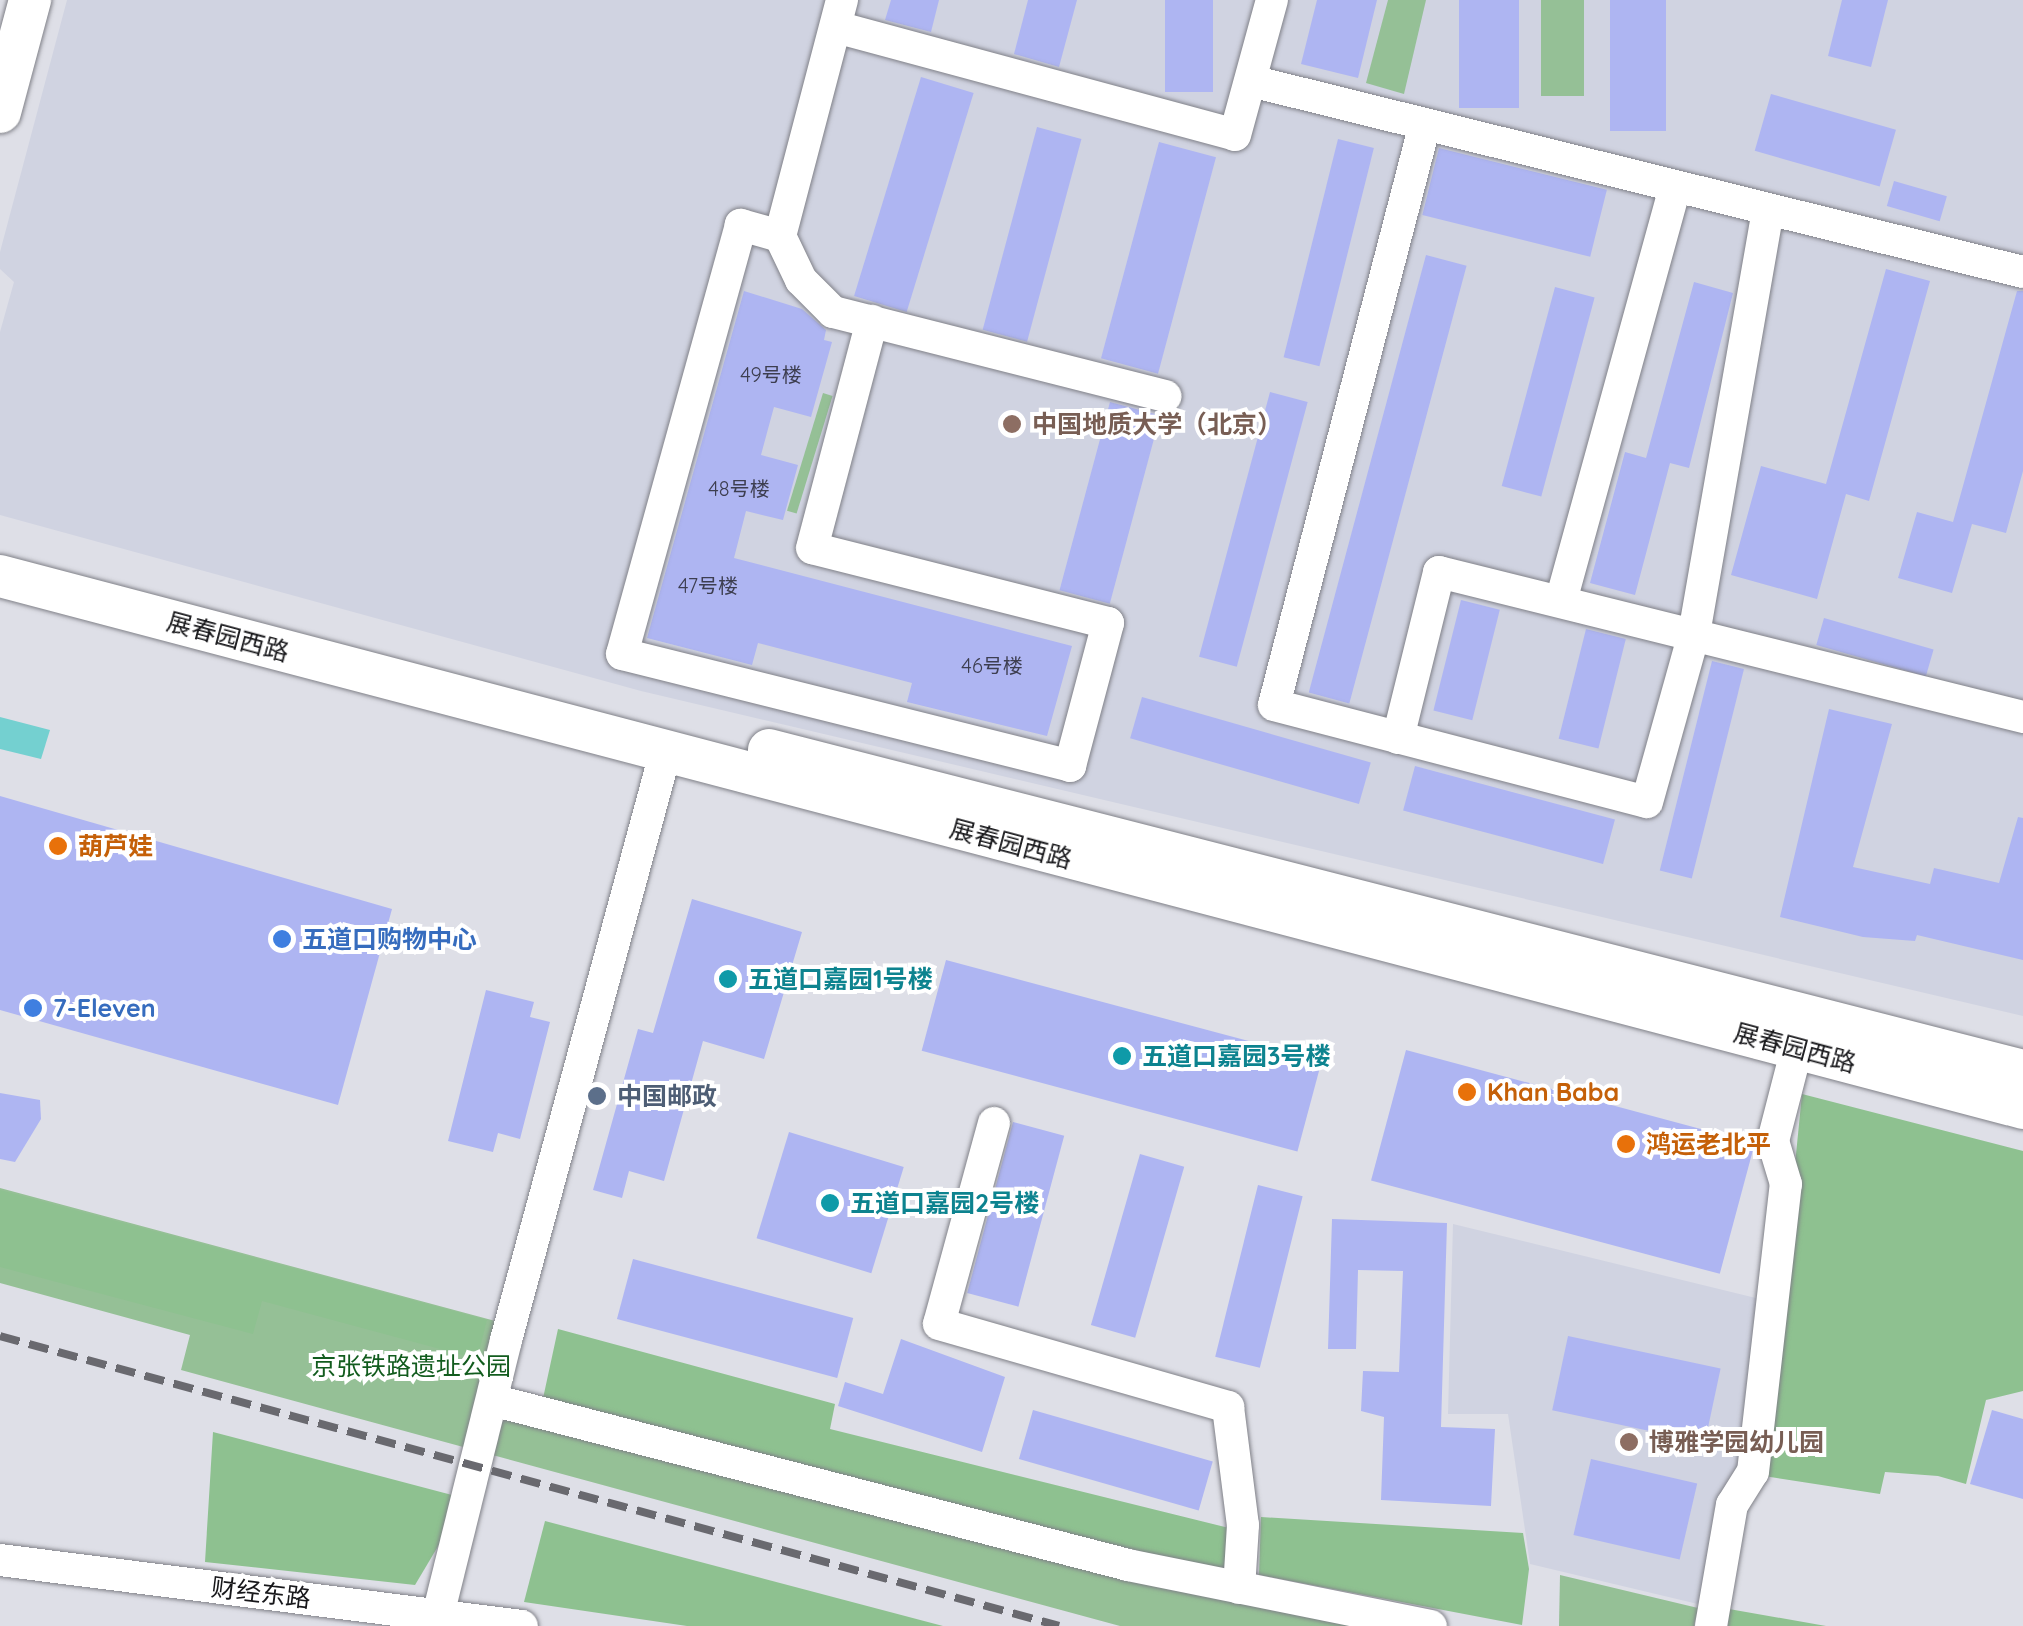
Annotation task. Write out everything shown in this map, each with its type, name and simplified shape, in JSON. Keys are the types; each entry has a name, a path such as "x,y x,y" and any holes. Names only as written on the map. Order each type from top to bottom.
{"main road":[{"path":"0,112 30,0"},
{"name":"展春园西路","path":"0,546 633,716 2023,1071"},
{"name":"展春园西路","path":"0,576 665,754 2023,1108"}],"street":[{"path":"1166,396 833,312 801,280 780,236 839,14 1235,135 1272,0"},
{"path":"1251,81 2023,272"},
{"path":"1424,124 1274,705 1647,802 1694,634 1768,209"},
{"path":"1561,602 1675,187"},
{"path":"780,236 742,225 622,654 1070,766 1108,623 812,548 872,321"},
{"path":"1398,738 1439,572 2023,716"},
{"path":"438,1615 665,754"},
{"path":"1711,1626 1732,1505 1752,1472 1786,1184 1773,1141 1796,1048"},
{"path":"994,1123 939,1324 1228,1407 1243,1525 1240,1588"},
{"path":"492,1400 1128,1565 1430,1626"},
{"name":"财经东路","path":"0,1560 522,1626"}],"shaded area":[{"name":"中国地质大学（北京）","path":"67,0 2023,0 2023,1016 641,691 0,515 0,332 14,282 0,269 0,252"},
{"name":"博雅学园幼儿园","path":"1453,1224 1764,1300 1741,1470 1702,1605 1530,1564 1508,1414 1448,1414"}],"green space":[{"path":"1388,0 1426,0 1404,94 1366,83"},
{"path":"1541,0 1584,0 1584,96 1541,96"},
{"path":"823,393 833,396 797,514 787,511"},
{"path":"1802,1094 2023,1151 2023,1391 1986,1400 1966,1484 1938,1476 1885,1472 1880,1494 1764,1476"},
{"name":"京张铁路遗址公园","path":"0,1188 499,1322 478,1403 1363,1626 1120,1626 181,1370 190,1335 0,1283"},
{"path":"0,1190 487,1320 477,1359 262,1301 253,1334 0,1267"},
{"path":"558,1329 835,1404 830,1429 1229,1528 1224,1572 542,1403"},
{"path":"213,1432 452,1495 443,1538 415,1585 205,1562"},
{"path":"1261,1517 1523,1533 1529,1569 1522,1625 1259,1575"},
{"path":"545,1521 943,1626 687,1626 524,1602"},
{"path":"1560,1575 1698,1608 1694,1626 1559,1626"},
{"path":"1729,1609 1826,1626 1728,1626"}],"water":[{"path":"0,717 50,730 41,759 0,749"}],"building":[{"path":"891,0 939,0 931,32 885,20"},
{"path":"1028,0 1077,0 1059,67 1014,54"},
{"path":"1165,0 1213,0 1213,92 1165,92"},
{"path":"1317,0 1377,0 1358,78 1301,64"},
{"path":"1459,0 1519,0 1519,108 1459,108"},
{"path":"1610,0 1666,0 1666,131 1610,131"},
{"path":"1842,0 1888,0 1871,67 1828,56"},
{"path":"921,77 974,93 907,312 854,296"},
{"path":"1771,94 1896,130 1880,187 1755,151"},
{"path":"1037,127 1081,139 1027,342 983,330"},
{"path":"1338,139 1374,148 1319,366 1284,357"},
{"path":"1159,142 1216,157 1158,374 1101,358"},
{"path":"1439,148 1607,190 1590,257 1422,215"},
{"path":"1894,181 1947,196 1940,221 1887,206"},
{"path":"1426,255 1467,266 1349,703 1309,693"},
{"path":"1886,269 1930,281 1869,501 1846,494 1817,599 1731,575 1761,466 1826,484"},
{"path":"1694,282 1733,293 1689,468 1670,463 1635,595 1590,583 1625,452 1646,458"},
{"path":"1555,287 1595,298 1541,497 1502,486"},
{"path":"744,291 802,309 826,330 824,340 832,342 811,417 774,407 761,455 798,465 783,520 746,511 734,558 1072,646 1047,736 907,702 912,683 758,643 752,665 647,638"},
{"path":"2017,291 2023,291 2023,471 2006,533 1972,524 1952,593 1898,578 1917,512 1953,522"},
{"path":"1270,392 1308,402 1237,667 1199,657"},
{"path":"1110,402 1160,415 1110,604 1060,590"},
{"path":"1461,600 1500,610 1472,720 1433,711"},
{"path":"1824,618 1934,649 1926,676 1816,645"},
{"path":"1586,629 1626,639 1598,749 1559,739"},
{"path":"1712,661 1744,669 1692,879 1660,871"},
{"path":"1142,697 1371,763 1359,804 1130,738"},
{"path":"1829,709 1892,724 1853,867 1930,884 1934,868 1999,883 2018,817 2023,818 2023,960 1917,935 1915,941 1863,937 1780,917"},
{"path":"1415,766 1615,820 1603,864 1403,810"},
{"name":"五道口购物中心","path":"0,796 392,909 338,1105 0,1010"},
{"path":"692,899 802,932 764,1059 703,1041 664,1181 629,1171 622,1198 593,1190 638,1029 653,1033"},
{"name":"五道口嘉园3号楼","path":"946,960 1322,1061 1297,1151 922,1051"},
{"path":"486,990 534,1002 530,1017 550,1022 520,1139 498,1133 493,1152 448,1141"},
{"path":"1406,1050 1755,1143 1720,1274 1371,1180"},
{"path":"0,1093 40,1100 41,1119 15,1162 0,1159"},
{"path":"1013,1122 1064,1136 1018,1307 967,1293"},
{"name":"五道口嘉园2号楼","path":"789,1132 904,1167 871,1273 757,1238"},
{"path":"1140,1154 1184,1167 1135,1338 1091,1325"},
{"path":"1258,1185 1303,1196 1260,1368 1215,1357"},
{"path":"1332,1219 1447,1223 1441,1427 1495,1429 1491,1506 1381,1500 1384,1417 1361,1411 1363,1371 1399,1372 1403,1271 1358,1270 1356,1349 1328,1349"},
{"path":"633,1259 853,1318 837,1378 617,1319"},
{"path":"1568,1336 1721,1368 1705,1443 1552,1410"},
{"path":"901,1339 1005,1377 982,1452 838,1406 845,1382 883,1394"},
{"path":"1033,1410 1213,1462 1199,1511 1019,1459"},
{"path":"1992,1410 2023,1419 2023,1499 1970,1484"},
{"path":"1591,1459 1697,1484 1680,1560 1573,1535"}],"railway":[{"path":"0,1336 1059,1626"}],"place":[{"name":"中国地质大学（北京）","path":"1012,424"},
{"name":"葫芦娃","path":"58,846"},
{"name":"五道口购物中心","path":"282,939"},
{"name":"五道口嘉园1号楼","path":"728,979"},
{"name":"7-Eleven","path":"33,1008"},
{"name":"五道口嘉园3号楼","path":"1122,1056"},
{"name":"Khan Baba","path":"1467,1092"},
{"name":"中国邮政","path":"597,1096"},
{"name":"鸿运老北平","path":"1626,1144"},
{"name":"五道口嘉园2号楼","path":"830,1203"},
{"name":"博雅学园幼儿园","path":"1629,1442"}]}
